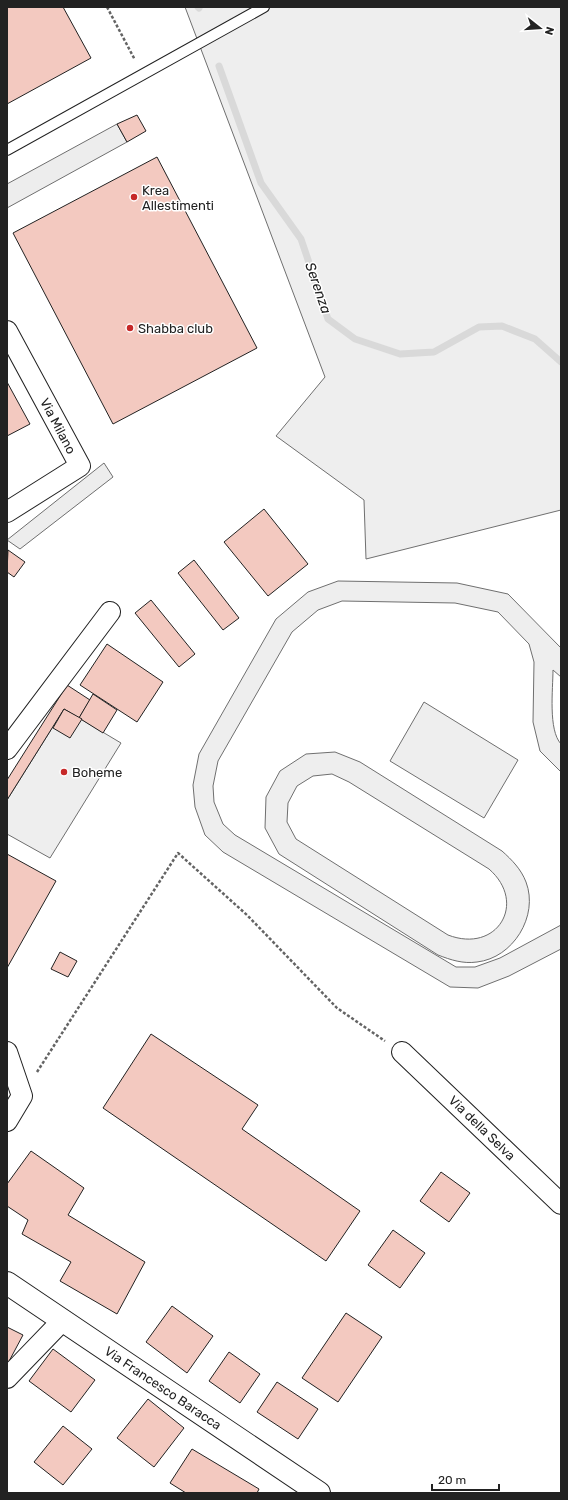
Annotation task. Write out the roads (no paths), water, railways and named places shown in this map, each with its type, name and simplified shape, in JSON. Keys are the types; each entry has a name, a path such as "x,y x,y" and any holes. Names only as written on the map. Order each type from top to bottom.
{"street":[{"name":"Via Milano","path":"7,331 80,466 7,512"},
{"path":"7,749 110,612"},
{"path":"7,1052 22,1096 7,1121"},
{"name":"Via della Selva","path":"402,1052 561,1204"},
{"name":"Via Francesco Baracca","path":"7,1283 310,1491"},
{"path":"7,1378 62,1320"}],"lane":[{"path":"7,150 142,73 264,7"}],"waterway":[{"name":"Serenza","path":"219,66 261,183 301,239 328,319 355,339 400,354 434,352 479,327 502,326 535,339 561,362"}],"place":[{"name":"Krea Allestimenti","path":"134,197"},
{"name":"Shabba club","path":"130,328"},
{"name":"Boheme","path":"64,772"}]}
